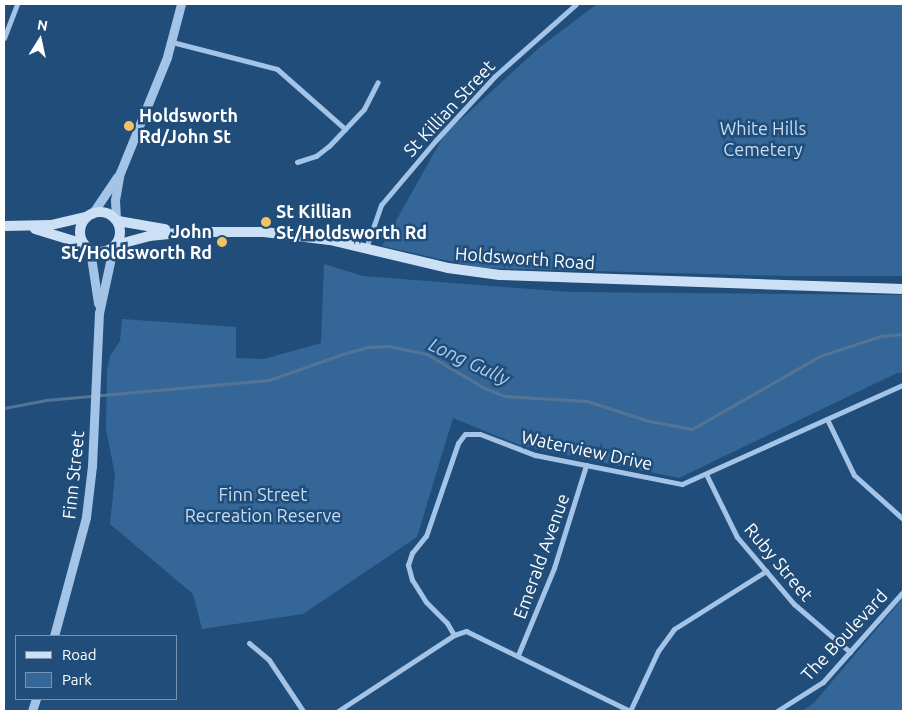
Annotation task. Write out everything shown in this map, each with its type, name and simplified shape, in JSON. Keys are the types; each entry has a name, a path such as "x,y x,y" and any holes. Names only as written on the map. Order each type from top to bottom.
{"main road":[{"path":"4,226 24,227 105,212 117,220 121,234 115,247 102,253 24,227"},
{"path":"87,247 80,233 90,215"},
{"name":"Holdsworth Road","path":"117,220 189,232"},
{"name":"Holdsworth Road","path":"115,247 149,236 189,232 295,235 366,248 448,268 515,277 903,287"}],"street":[{"path":"4,38 17,4"},
{"path":"117,220 114,200 120,173 172,42 181,4"},
{"name":"St Killian Street","path":"366,248 378,212 397,185 481,90 576,4"},
{"path":"172,42 277,69 345,130"},
{"path":"298,162 322,152 345,130 364,109 378,82"},
{"path":"90,215 120,173"},
{"name":"Finn Street","path":"87,247 99,313"},
{"name":"Finn Street","path":"54,635 86,518 96,403 99,313 115,247"},
{"name":"Waterview Drive","path":"454,635 447,623 426,602 412,580 408,566 412,553 426,536 460,440 468,433 476,433 520,451 677,483 706,474 902,385"},
{"path":"827,419 854,475 903,519"},
{"name":"Emerald Avenue","path":"518,655 554,568 586,465"},
{"name":"Ruby Street","path":"706,474 730,525 766,571 803,612 850,652"},
{"path":"338,711 454,635 473,632 630,711 662,645 674,629 766,571"},
{"name":"The Boulevard","path":"777,711 809,694 850,652 903,592"},
{"path":"249,643 269,660 303,711"}],"green space":[{"name":"White Hills Cemetery","path":"597,4 903,4 903,276 788,276 480,268 382,246 444,135 540,47"},
{"name":"Finn Street Recreation Reserve","path":"324,264 363,276 569,292 903,295 903,373 897,373 679,478 522,446 453,418 417,537 303,614 202,629 193,594 110,524 115,475 106,429 107,371 110,356 120,341 122,319 236,327 236,358 264,359 321,343"},
{"path":"903,598 903,711 802,711 813,704"}],"waterway":[{"name":"Long Gully","path":"4,408 46,400 269,380 343,354 368,347 389,346 427,354 484,388 505,396 587,401 649,421 692,429 820,356 881,336 903,334"}],"place":[{"name":"Holdsworth Rd/John St","path":"129,126"},
{"name":"St Killian St/Holdsworth Rd","path":"266,222"},
{"name":"John St/Holdsworth Rd","path":"222,242"}]}
